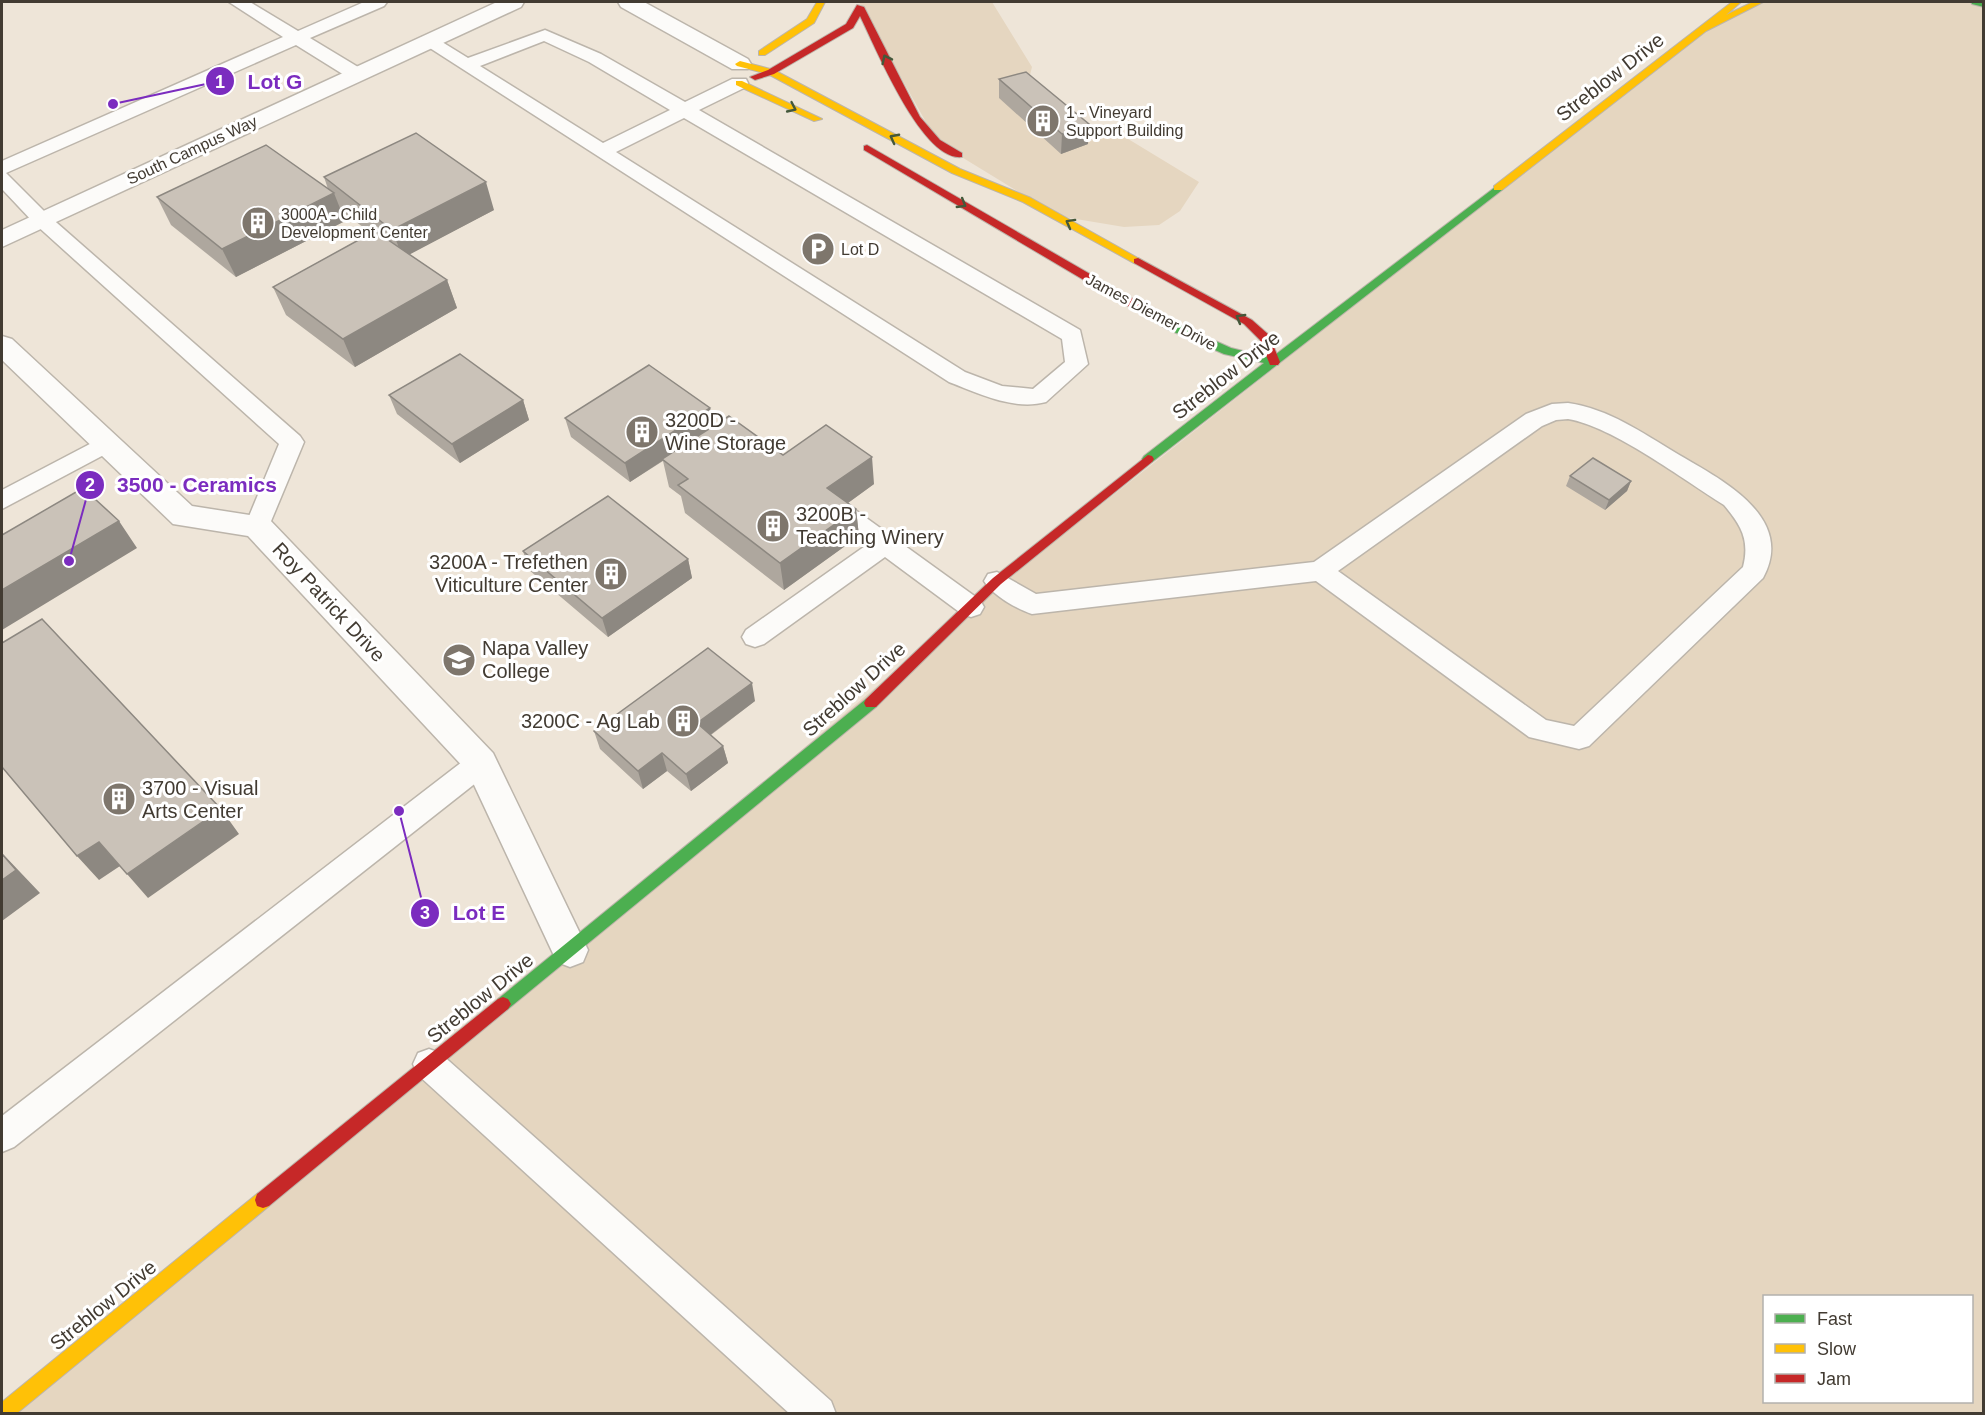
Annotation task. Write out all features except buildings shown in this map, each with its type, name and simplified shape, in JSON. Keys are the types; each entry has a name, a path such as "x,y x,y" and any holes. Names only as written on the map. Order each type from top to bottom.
{"street":[{"name":"South Campus Way","path":"2,239 513,2"},
{"path":"629,2 740,73 826,124"},
{"path":"740,73 811,21 821,2"},
{"path":"1706,28 1730,2"},
{"name":"Streblow Drive","path":"2,1413 861,712 997,581 1737,2"},
{"path":"1706,28 1758,2"},
{"path":"1975,2 1983,4"},
{"path":"771,72 849,26 859,4"},
{"path":"859,4 916,118 937,142 1028,200"},
{"name":"James Diemer Drive","path":"740,73 771,72 956,171 1028,200 1248,322 1265,338 1274,362 1240,357 1207,345 1036,249 856,141"},
{"name":"Roy Patrick Drive","path":"2,345 184,516 257,526 481,763 570,950"}],"lane":[{"path":"238,2 356,74"},
{"path":"2,168 378,2"},
{"path":"428,41 957,377 999,393 1038,397 1077,364 1072,335 595,57 545,35 466,65"},
{"path":"602,151 683,109 740,73"},
{"path":"2,178 42,220 292,442 257,526"},
{"path":"997,581 1032,604 1320,571 1534,420 1552,412 1568,411 1588,414 1618,428 1733,499 1748,517 1758,538 1759,552 1754,571 1579,738 1539,729 1320,571"},
{"path":"2,500 107,444"},
{"path":"838,510 971,607"},
{"path":"755,637 886,544"},
{"path":"2,1136 481,763"},
{"path":"429,1064 818,1413"}],"shaded area":[{"path":"859,2 992,2 1032,67 1026,91 1061,153 1115,131 1199,182 1180,211 1159,225 1124,227 1058,216 937,142"},
{"path":"1759,2 1975,2 1983,4 1983,1413 2,1414 429,1064 971,607 1706,28"}],"traffic: fast":[{"path":"1975,2 1984,4"},
{"path":"1148,459 1498,188"},
{"path":"1169,325 1228,351 1274,362"},
{"path":"503,1004 871,703"}],"traffic: slow":[{"path":"762,53 811,21 821,2"},
{"path":"1498,188 1737,2"},
{"path":"1706,28 1759,2"},
{"path":"740,64 771,72 956,171 1027,200 1138,261"},
{"path":"739,83 817,119"},
{"path":"2,1413 263,1200"}],"traffic: jam":[{"path":"860,7 916,118 937,142 959,155"},
{"path":"755,77 771,72 850,26 860,7"},
{"path":"867,148 1169,325"},
{"path":"1138,261 1248,322 1265,338 1274,362"},
{"path":"871,703 997,581 1148,459"},
{"path":"263,1200 503,1004"}],"place":[{"name":"Lot G","path":"113,104"},
{"name":"1 - Vineyard Support Building","path":"1043,121"},
{"name":"3000A - Child Development Center","path":"258,223"},
{"name":"Lot D","path":"818,249"},
{"name":"3200D - Wine Storage","path":"642,432"},
{"name":"3200B - Teaching Winery","path":"773,526"},
{"name":"3500 - Ceramics","path":"69,561"},
{"name":"3200A - Trefethen Viticulture Center","path":"611,574"},
{"name":"Napa Valley College","path":"459,660"},
{"name":"3200C - Ag Lab","path":"683,721"},
{"name":"3700 - Visual Arts Center","path":"119,799"},
{"name":"Lot E","path":"399,811"}]}
